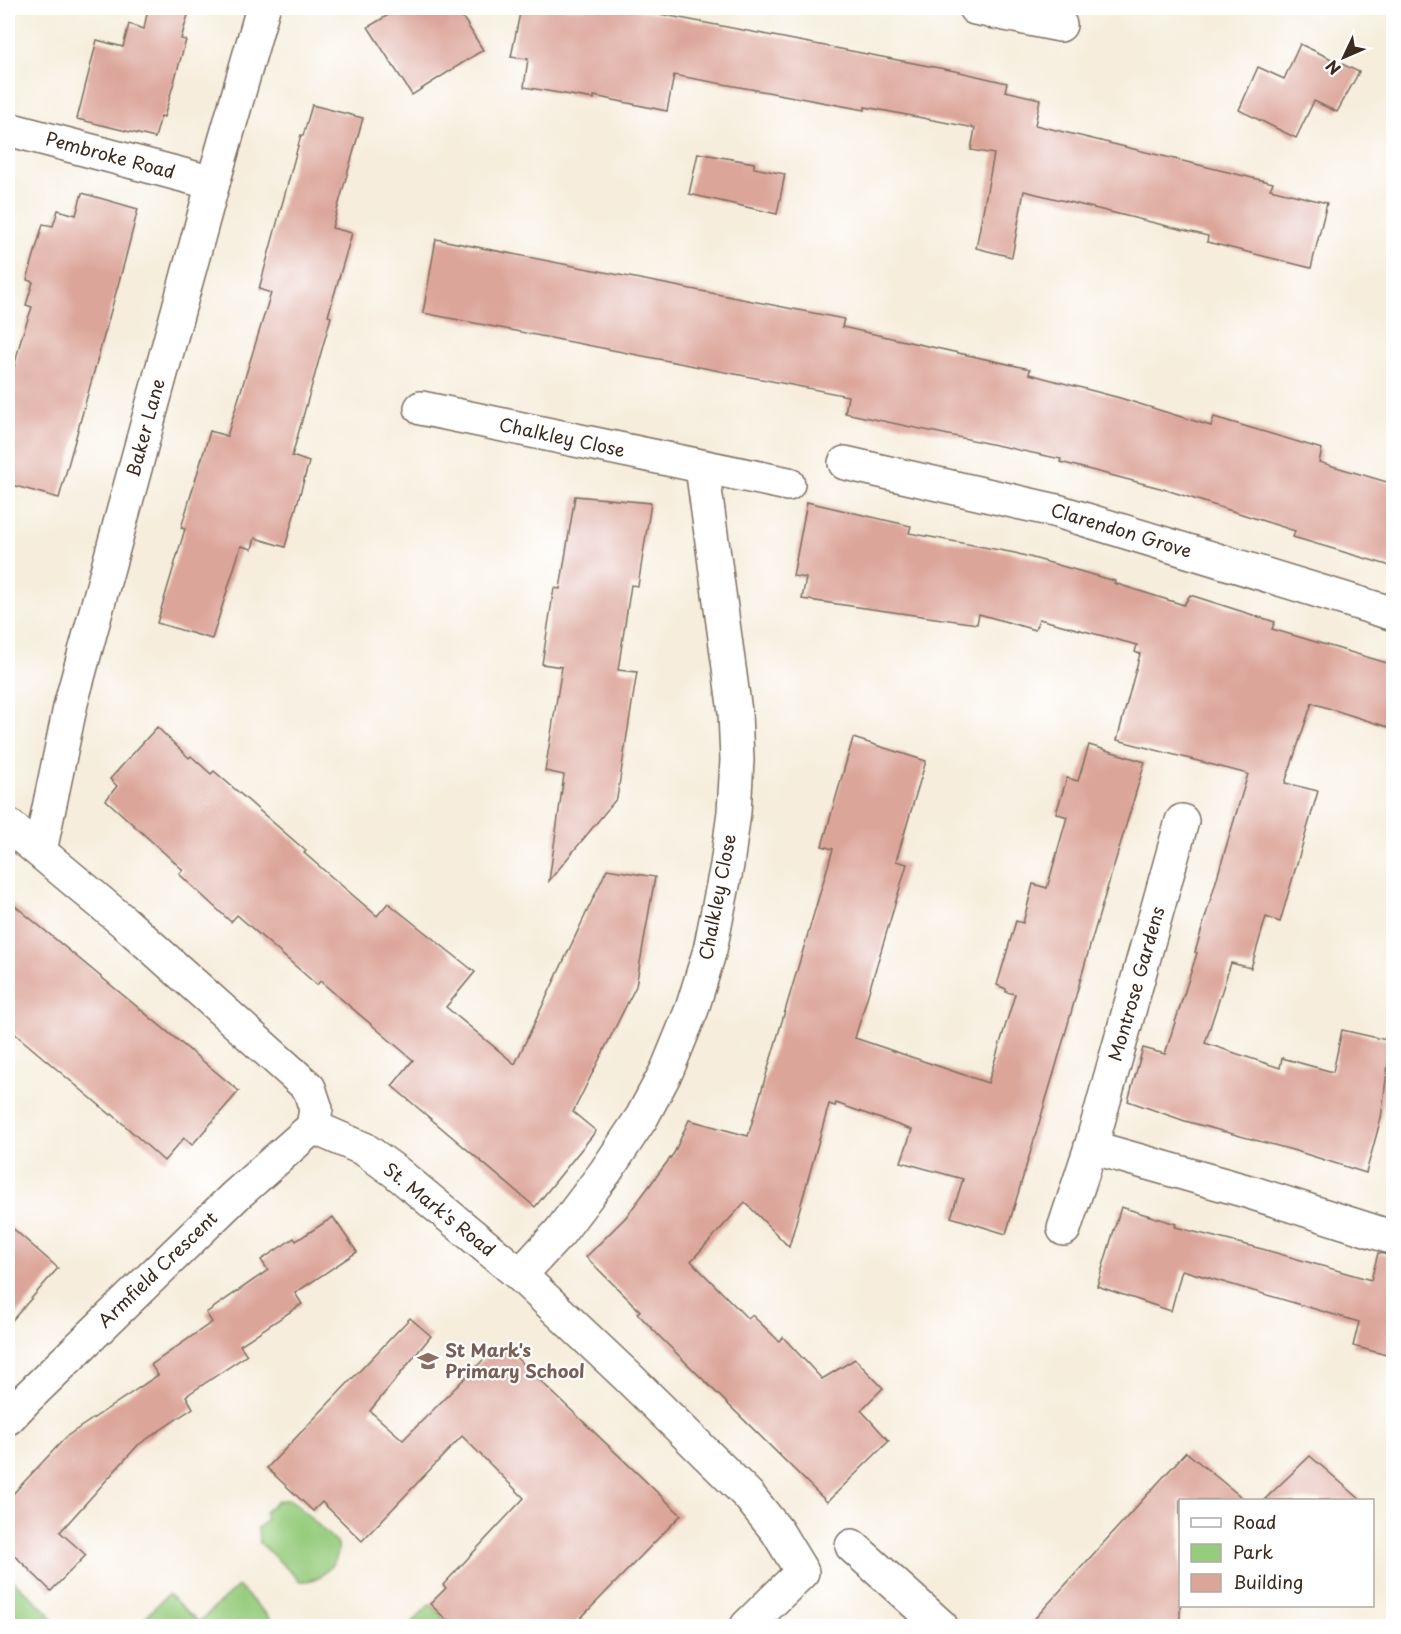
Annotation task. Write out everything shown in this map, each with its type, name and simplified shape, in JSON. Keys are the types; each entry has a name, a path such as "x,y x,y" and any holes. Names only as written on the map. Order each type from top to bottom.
{"street":[{"name":"Baker Lane","path":"40,851 71,704 263,8"},
{"path":"975,8 1060,25"},
{"name":"Pembroke Road","path":"8,129 213,183"},
{"name":"Chalkley Close","path":"421,408 788,484"},
{"name":"Clarendon Grove","path":"845,463 1057,511 1394,614"},
{"name":"Chalkley Close","path":"520,1275 560,1232 606,1171 642,1117 667,1070 692,1009 710,950 727,865 734,812 737,760 735,712 702,467"},
{"name":"Montrose Gardens","path":"1064,1229 1091,1147 1182,821"},
{"path":"8,825 124,922 309,1088 316,1109 313,1127"},
{"name":"St. Mark's Road","path":"313,1127 364,1149 396,1172 520,1275 748,1495 777,1531 802,1572 747,1626"},
{"name":"Armfield Crescent","path":"8,1418 35,1389 235,1196 313,1127"},
{"path":"1091,1147 1253,1193 1394,1238"},
{"path":"852,1546 941,1626"}],"green space":[{"path":"289,1499 338,1544 336,1558 332,1565 321,1575 307,1581 300,1581 259,1542 258,1528 266,1520 265,1512 278,1501"},
{"path":"8,1576 48,1612 56,1626 8,1626"},
{"path":"238,1586 278,1626 137,1626 168,1594 199,1622"},
{"path":"430,1604 452,1626 409,1626"}],"building":[{"path":"148,8 190,8 181,39 186,40 164,117 161,116 155,138 77,119 97,40 123,47 129,24 144,29"},
{"path":"400,8 457,8 483,50 412,95 368,27"},
{"path":"521,8 628,8 1007,83 1005,91 1040,99 1035,125 1273,183 1270,189 1327,203 1311,268 1207,242 1208,236 1024,191 1012,257 976,248 994,154 971,150 975,128 674,75 667,111 594,96 594,99 524,87 528,59 511,57"},
{"path":"1300,44 1359,72 1337,112 1314,101 1296,138 1239,110 1258,67 1284,79"},
{"path":"312,105 363,118 332,228 352,233 292,456 309,462 285,547 255,538 252,549 241,546 212,639 157,623 185,529 181,528 210,431 227,436 271,293 259,289 301,135 303,136"},
{"path":"698,153 754,163 754,168 785,174 777,214 689,194"},
{"path":"82,193 138,209 59,498 8,484 8,391 32,307 26,305 33,282 27,280 43,224 53,226 58,210 76,215"},
{"path":"436,239 844,319 842,327 1030,369 1029,374 1120,398 1211,426 1214,417 1322,449 1319,462 1394,484 1394,567 1293,537 1295,531 1160,488 1060,462 1061,459 845,413 848,396 423,313"},
{"path":"575,496 651,503 638,586 631,585 618,670 637,672 617,798 549,881 564,775 545,771 562,667 542,664 554,588 560,589"},
{"path":"807,502 911,526 909,533 1015,553 1115,581 1114,583 1184,605 1190,595 1275,622 1272,629 1394,665 1394,729 1312,703 1285,783 1318,791 1280,922 1266,917 1251,968 1231,963 1205,1043 1280,1068 1282,1058 1333,1072 1342,1030 1391,1041 1381,1118 1366,1173 1296,1151 1185,1121 1128,1101 1143,1048 1165,1054 1197,953 1195,952 1248,774 1117,740 1140,654 1135,652 1137,645 1039,619 1035,630 979,614 977,624 802,599 806,578 793,576"},
{"path":"157,727 189,758 191,756 211,774 214,771 377,916 388,903 475,972 446,1007 515,1064 607,869 655,877 636,986 573,1112 596,1131 535,1207 392,1086 413,1060 320,981 317,985 237,915 231,922 179,874 183,870 106,800 117,786 110,779"},
{"path":"853,738 926,761 896,861 907,864 855,1038 988,1083 1015,994 1006,992 1006,989 997,985 1016,921 1023,923 1033,884 1047,888 1067,817 1056,813 1067,778 1078,781 1089,745 1145,762 1006,1234 951,1217 963,1179 901,1162 912,1130 836,1103 835,1106 829,1104 789,1247 745,1202 691,1261 748,1319 752,1315 779,1341 783,1337 822,1379 855,1359 883,1388 861,1410 889,1441 827,1502 662,1339 637,1313 640,1311 586,1257 626,1217 674,1153 689,1120 748,1136 833,849 822,846"},
{"path":"8,900 239,1091 192,1145 184,1138 164,1161 112,1114 8,1028"},
{"path":"1121,1207 1176,1224 1175,1227 1371,1280 1378,1253 1394,1256 1394,1357 1353,1346 1359,1322 1182,1270 1171,1311 1097,1286"},
{"path":"333,1217 357,1252 295,1293 302,1304 240,1345 247,1355 186,1396 193,1408 138,1445 60,1532 86,1555 51,1591 8,1549 8,1499 67,1436 158,1375 151,1365 212,1322 206,1313 268,1270 261,1260 294,1238 296,1241"},
{"path":"8,1224 58,1268 8,1325"},
{"path":"410,1318 431,1336 370,1411 403,1440 495,1348 499,1352 505,1347 681,1515 573,1626 453,1626 430,1604 446,1588 443,1585 524,1498 462,1436 362,1541 322,1502 313,1511 267,1468"},
{"path":"1186,1452 1244,1499 1179,1499 1180,1626 1028,1626"},
{"path":"1310,1456 1360,1499 1265,1499"}],"place":[{"name":"St Mark's Primary School","path":"428,1361"}]}
